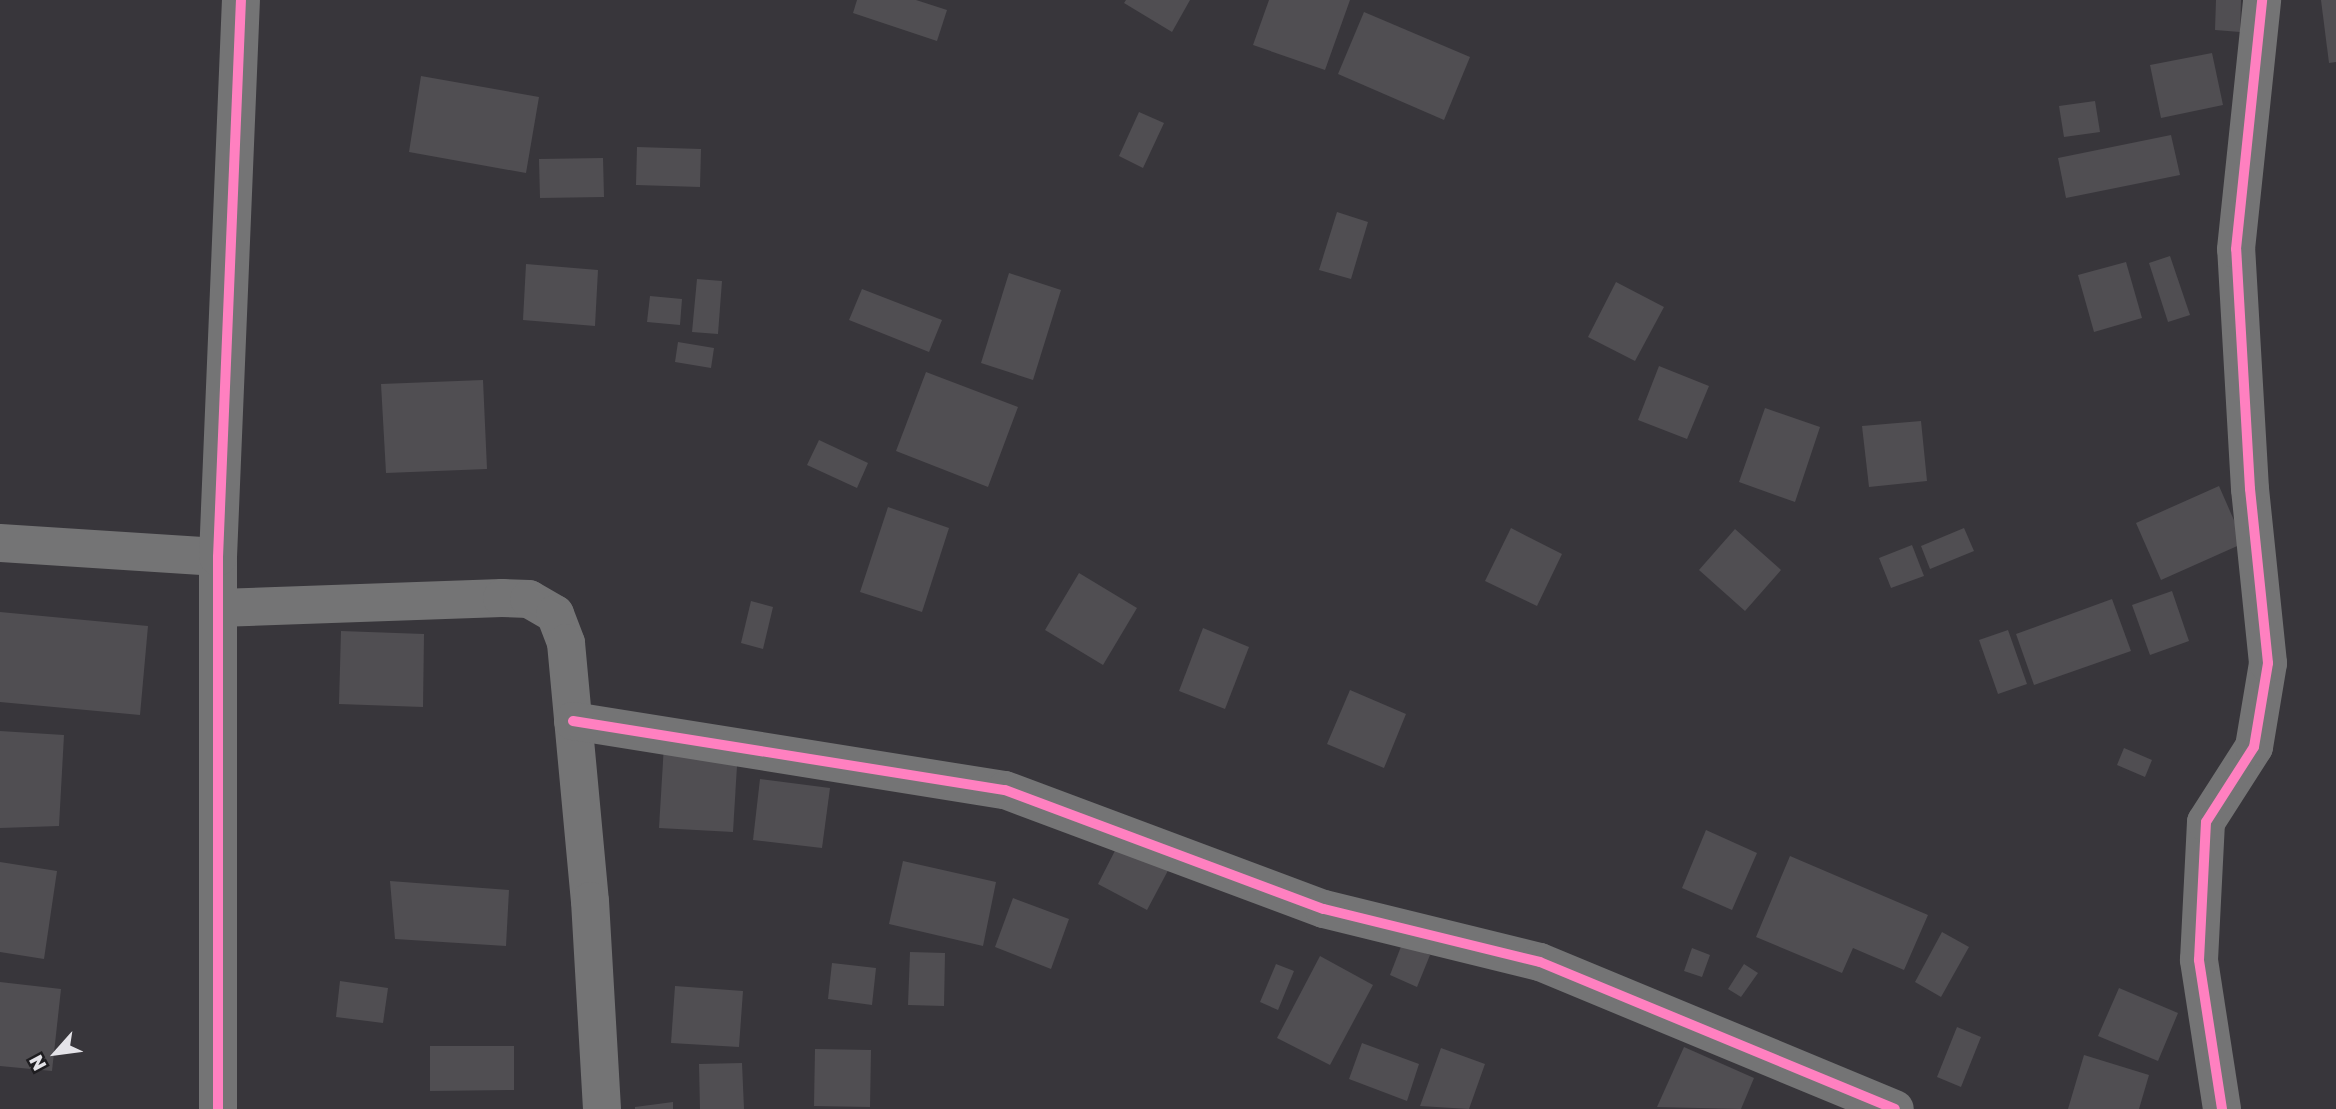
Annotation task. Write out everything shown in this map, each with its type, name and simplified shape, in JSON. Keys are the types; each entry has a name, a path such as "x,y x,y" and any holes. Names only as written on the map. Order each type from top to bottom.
{"street":[{"path":"218,1109 218,557 241,0"},
{"path":"2222,1109 2199,960 2206,822 2254,747 2268,663 2250,489 2236,248 2262,0"},
{"path":"0,543 218,557"},
{"path":"218,608 528,599 555,614 566,643 603,1109"},
{"path":"573,721 1005,790 1324,909 1540,962 1895,1109"}],"building":[{"path":"857,0 916,0 947,10 937,41 853,13"},
{"path":"1126,0 1190,0 1172,32 1124,3"},
{"path":"1269,0 1350,0 1325,70 1253,45"},
{"path":"2216,0 2241,0 2240,32 2215,30"},
{"path":"2321,0 2336,0 2336,62 2329,63"},
{"path":"1364,12 1470,57 1444,120 1338,74"},
{"path":"2212,53 2223,105 2161,118 2150,65"},
{"path":"421,76 539,97 526,173 409,152"},
{"path":"2095,101 2100,132 2064,137 2059,106"},
{"path":"1139,112 1164,123 1143,168 1119,156"},
{"path":"2171,135 2180,175 2066,198 2058,158"},
{"path":"637,147 701,149 700,187 636,185"},
{"path":"603,158 604,197 540,198 539,159"},
{"path":"1337,212 1368,222 1351,279 1319,270"},
{"path":"2170,256 2190,315 2168,322 2149,263"},
{"path":"2126,262 2142,318 2094,332 2078,275"},
{"path":"526,264 598,270 595,326 523,320"},
{"path":"1009,273 1061,290 1033,380 981,363"},
{"path":"697,279 722,281 718,334 692,332"},
{"path":"1616,282 1664,307 1635,361 1588,337"},
{"path":"862,289 942,320 929,352 849,320"},
{"path":"650,296 682,299 680,325 647,322"},
{"path":"678,342 714,348 711,368 675,362"},
{"path":"1659,366 1709,386 1687,439 1638,420"},
{"path":"926,372 1018,407 988,487 896,451"},
{"path":"483,380 487,469 386,473 381,384"},
{"path":"1765,408 1820,427 1795,502 1739,482"},
{"path":"1921,421 1927,481 1869,487 1862,426"},
{"path":"819,440 868,463 857,488 807,465"},
{"path":"2219,486 2244,543 2161,580 2136,523"},
{"path":"888,507 949,528 922,612 860,592"},
{"path":"1511,528 1562,554 1537,606 1485,581"},
{"path":"1964,528 1974,551 1930,569 1921,546"},
{"path":"1735,529 1781,570 1745,611 1699,570"},
{"path":"1912,545 1924,576 1891,588 1879,558"},
{"path":"1079,573 1137,608 1103,665 1045,630"},
{"path":"2172,591 2189,641 2150,655 2132,605"},
{"path":"2112,599 2131,651 2034,685 2016,634"},
{"path":"751,601 773,607 763,649 741,643"},
{"path":"0,612 148,626 140,715 0,702"},
{"path":"1203,628 1249,647 1225,709 1179,691"},
{"path":"2008,630 2027,684 1998,694 1979,640"},
{"path":"341,631 424,634 423,707 339,704"},
{"path":"1350,690 1406,714 1384,768 1327,744"},
{"path":"0,731 64,735 59,826 0,828"},
{"path":"664,745 738,749 733,832 659,828"},
{"path":"2124,748 2152,760 2145,777 2117,765"},
{"path":"760,779 830,788 822,848 753,840"},
{"path":"1706,830 1757,853 1732,910 1682,888"},
{"path":"1122,837 1172,863 1147,910 1098,884"},
{"path":"1790,856 1928,915 1904,970 1853,948 1842,973 1756,937"},
{"path":"903,861 996,882 983,946 889,924"},
{"path":"0,862 57,871 44,959 0,952"},
{"path":"390,881 509,890 506,946 395,939"},
{"path":"1013,898 1069,919 1051,969 995,947"},
{"path":"1942,932 1969,947 1941,997 1915,982"},
{"path":"1402,944 1430,955 1417,987 1390,975"},
{"path":"1692,948 1710,955 1702,977 1684,971"},
{"path":"910,952 945,953 944,1006 908,1005"},
{"path":"1320,956 1373,985 1330,1065 1277,1038"},
{"path":"832,963 876,968 872,1005 828,999"},
{"path":"1276,964 1294,971 1278,1010 1260,1002"},
{"path":"1744,964 1758,973 1741,997 1728,989"},
{"path":"340,981 388,988 383,1023 336,1017"},
{"path":"0,982 61,989 52,1071 0,1066"},
{"path":"675,986 743,991 739,1047 671,1043"},
{"path":"2119,988 2178,1013 2158,1061 2098,1036"},
{"path":"1957,1027 1981,1037 1961,1087 1937,1077"},
{"path":"1362,1043 1419,1064 1407,1101 1349,1079"},
{"path":"430,1046 514,1046 514,1090 430,1091"},
{"path":"1684,1047 1754,1078 1741,1109 1657,1107"},
{"path":"1441,1048 1485,1064 1469,1109 1420,1106"},
{"path":"815,1049 871,1050 870,1107 814,1106"},
{"path":"2084,1055 2149,1075 2139,1109 2068,1109"},
{"path":"742,1063 744,1109 700,1109 699,1064"},
{"path":"673,1102 673,1109 635,1109 635,1107"}],"cycle path":[{"path":"218,1109 218,557 241,0"},
{"path":"2222,1109 2199,960 2206,822 2254,747 2268,663 2250,489 2236,249 2262,0"},
{"path":"573,721 1005,790 1324,909 1540,962 1895,1109"}]}
